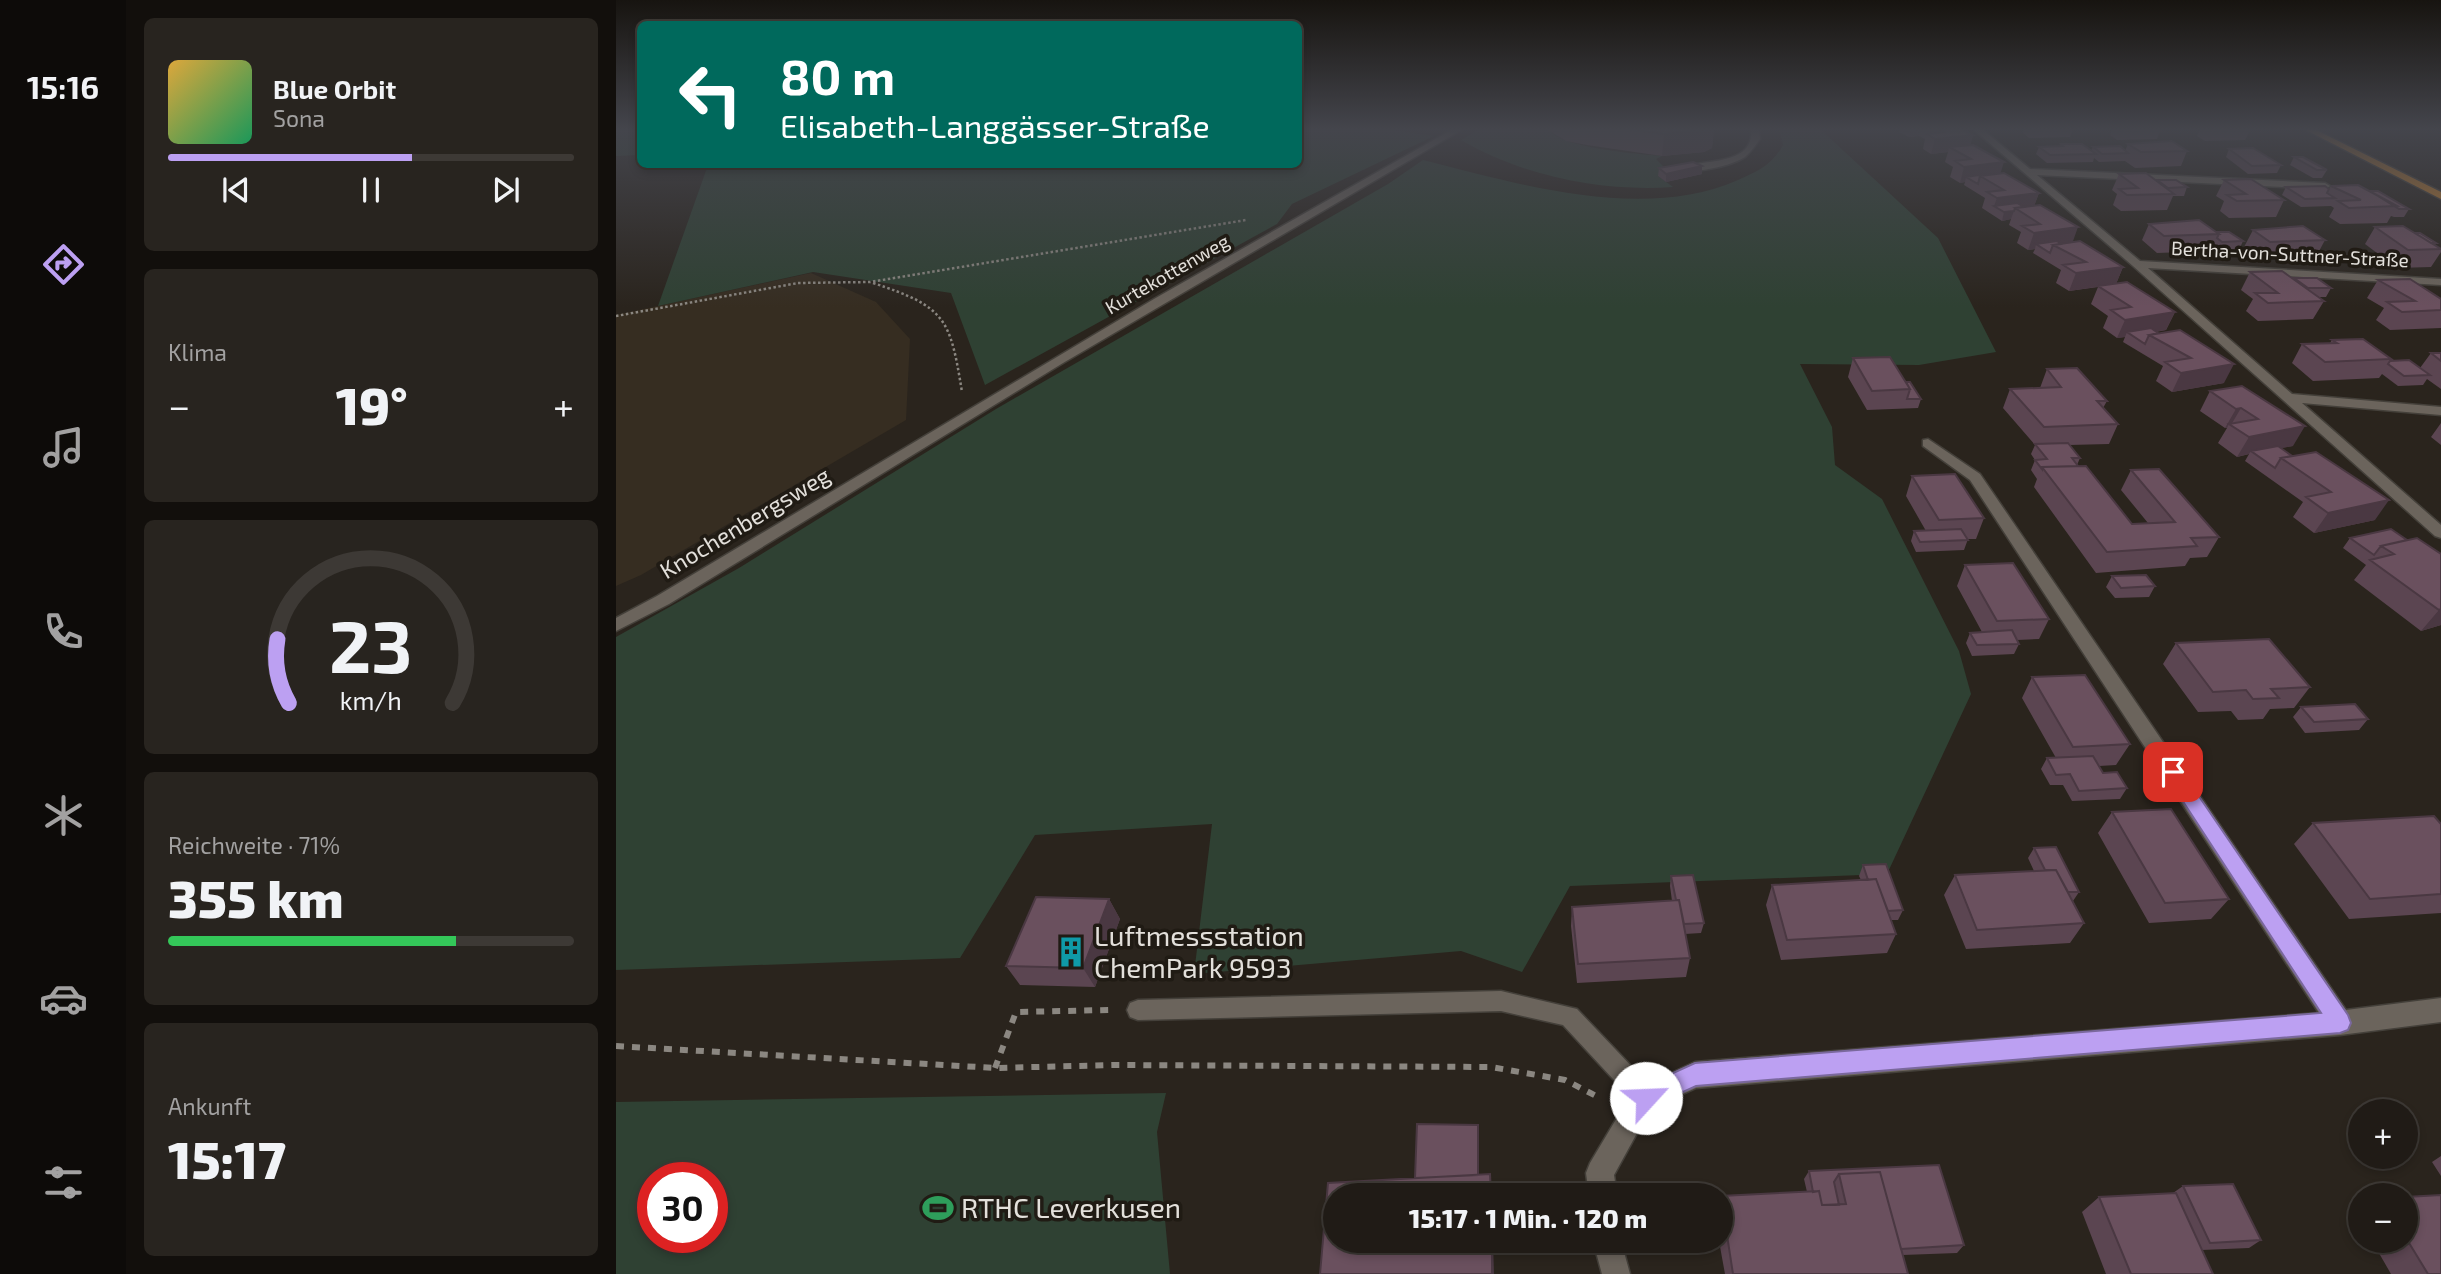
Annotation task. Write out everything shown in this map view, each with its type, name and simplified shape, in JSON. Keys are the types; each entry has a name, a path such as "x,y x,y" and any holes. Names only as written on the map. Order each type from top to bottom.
{"street":[{"name":"Kurtekottenweg","path":"897,457 966,413 1352,188"},
{"name":"Bertha-von-Suttner-Straße","path":"2049,188 2441,533"},
{"name":"Bertha-von-Suttner-Straße","path":"2137,264 2441,282"},
{"path":"2288,398 2441,411"},
{"path":"1928,443 1975,477 2340,1023"},
{"name":"Knochenbergsweg","path":"616,625 663,600 897,457"},
{"path":"1601,1183 1600,1173 1640,1106 1695,1075 2340,1023 2441,1010"},
{"path":"1610,1253 1616,1274"}],"lane":[{"path":"1138,1010 1501,1002 1569,1016 1640,1106"}],"path":[{"path":"616,316 798,283 870,282 1255,219"},
{"path":"870,282 915,298 944,320 955,354 966,413"},
{"path":"995,1068 1016,1012 1138,1010"},
{"path":"616,1046 995,1068 1116,1065 1491,1067 1565,1080 1640,1106"}],"shaded area":[{"path":"811,273 876,302 910,339 906,420 641,575 616,586 616,315"}],"green space":[{"path":"700,188 1324,188 1292,204 1277,224 985,385 951,293 813,272 658,306"},
{"path":"1380,188 1543,188 1622,198 1662,198 1712,188 1884,188 1938,238 1996,352 1919,365 1800,364 1832,427 1835,465 1882,499 1959,651 1971,694 1887,874 1570,886 1522,972 1461,951 1194,974 1212,824 1035,835 960,958 616,970 616,637 739,568 996,409"},
{"name":"RTHC Leverkusen","path":"1166,1093 1157,1132 1170,1274 616,1274 616,1102"}],"building":[{"path":"2001,188 2031,188 2039,193 1997,198 1987,192 2004,190"},
{"path":"2167,188 2174,194 2127,195 2119,189"},
{"path":"2237,188 2266,188 2284,200 2237,201 2227,195 2246,194"},
{"path":"2288,188 2328,188 2327,193 2335,198 2305,199"},
{"path":"2336,188 2364,188 2397,206 2349,208 2338,201 2361,200"},
{"path":"2370,191 2378,191 2409,209 2399,209"},
{"path":"2017,203 2024,207 2004,212 1994,206"},
{"path":"2040,205 2078,227 2034,233 2022,226 2040,224 2015,208"},
{"path":"2199,220 2219,234 2164,236 2149,224"},
{"path":"2303,226 2325,240 2270,242 2253,230"},
{"path":"2403,226 2441,249 2408,250 2375,227"},
{"path":"2217,232 2229,232 2243,241 2222,242 2217,238"},
{"path":"2415,233 2420,233 2436,243 2431,243"},
{"path":"2057,241 2061,244 2053,245 2050,253 2036,244"},
{"path":"2080,241 2123,267 2076,273 2063,265 2086,262 2053,245"},
{"path":"2282,271 2324,301 2268,303 2255,293 2278,293 2250,272"},
{"path":"2294,278 2317,278 2331,288 2308,288"},
{"path":"2410,279 2441,299 2441,310 2402,312 2387,302 2415,301 2378,280"},
{"path":"2127,282 2175,312 2125,320 2111,310 2131,307 2098,286"},
{"path":"2151,328 2158,333 2149,335 2145,344 2127,332"},
{"path":"2180,330 2234,364 2181,373 2165,362 2191,358 2149,335"},
{"path":"2363,339 2391,359 2325,362 2302,344 2337,343 2332,340"},
{"path":"2431,353 2441,353 2441,361"},
{"path":"1890,357 1910,389 1872,391 1853,358"},
{"path":"2409,360 2430,375 2404,376 2388,364 2390,361"},
{"path":"2077,368 2107,401 2097,401 2118,424 2044,427 2010,389 2061,387 2047,369"},
{"path":"1906,382 1910,382 1921,399 1907,399 1910,389"},
{"path":"2242,386 2305,426 2249,437 2229,424 2258,419 2241,408 2236,409 2210,391"},
{"path":"2068,443 2080,458 2072,458 2078,466 2042,469 2035,460 2047,459 2035,444"},
{"path":"2278,446 2292,456 2281,458 2275,468 2251,451"},
{"path":"2316,452 2389,500 2328,513 2306,497 2331,492 2281,458"},
{"path":"2086,466 2132,524 2175,522 2131,470 2159,469 2219,537 2191,538 2197,546 2107,552 2042,467"},
{"path":"1955,474 1984,518 1939,520 1912,476"},
{"path":"1961,529 1968,540 1920,542 1914,531"},
{"path":"2391,529 2407,540 2381,546 2374,555 2350,538"},
{"path":"2417,538 2441,554 2439,610 2370,560 2394,554 2381,546"},
{"path":"2013,563 2049,619 1997,621 1965,565"},
{"path":"2146,575 2155,586 2121,588 2112,576"},
{"path":"2012,630 2019,644 1977,645 1970,633"},
{"path":"2269,639 2310,687 2271,689 2279,698 2253,699 2246,690 2213,692 2176,643"},
{"path":"2085,675 2130,744 2073,747 2032,677"},
{"path":"2355,704 2368,719 2314,722 2301,707"},
{"path":"2093,756 2103,773 2117,772 2127,788 2079,791 2070,774 2056,775 2047,758"},
{"path":"2171,809 2229,899 2165,903 2112,812"},
{"path":"2434,816 2441,824 2441,894 2370,899 2313,823"},
{"path":"2056,847 2079,892 2068,892 2056,870 2045,870 2034,848"},
{"path":"1886,864 1903,910 1888,911 1876,879 1868,880 1863,865"},
{"path":"2056,870 2084,923 1977,930 1955,875"},
{"path":"1693,875 1704,923 1684,924 1671,876"},
{"path":"1876,879 1896,934 1787,940 1772,885"},
{"path":"1036,897 1109,899 1083,968 1006,966"},
{"path":"1679,900 1690,958 1578,964 1572,907"},
{"path":"1417,1124 1478,1125 1478,1175 1415,1178"},
{"path":"1939,1165 1964,1245 1901,1249 1880,1172 1839,1174 1834,1182 1839,1205 1822,1205 1819,1191 1813,1192 1809,1171"},
{"path":"1880,1172 1908,1274 1733,1274 1730,1253 1733,1253 1733,1195 1819,1191 1822,1205 1846,1204 1839,1174"},
{"path":"1490,1174 1490,1183 1328,1183"},
{"path":"2233,1184 2261,1240 2210,1243 2183,1186"},
{"path":"2176,1193 2213,1274 2131,1274 2099,1197"},
{"path":"2441,1195 2441,1274 2428,1274 2415,1253 2418,1253 2418,1196"},
{"path":"1323,1240 1323,1253 1492,1253 1492,1274 1320,1274"}],"place":[{"name":"Luftmessstation ChemPark 9593","path":"1071,952"},
{"name":"RTHC Leverkusen","path":"938,1208"}],"route":[{"path":"1646,1098 1695,1075 2340,1023 2173,772"}]}
